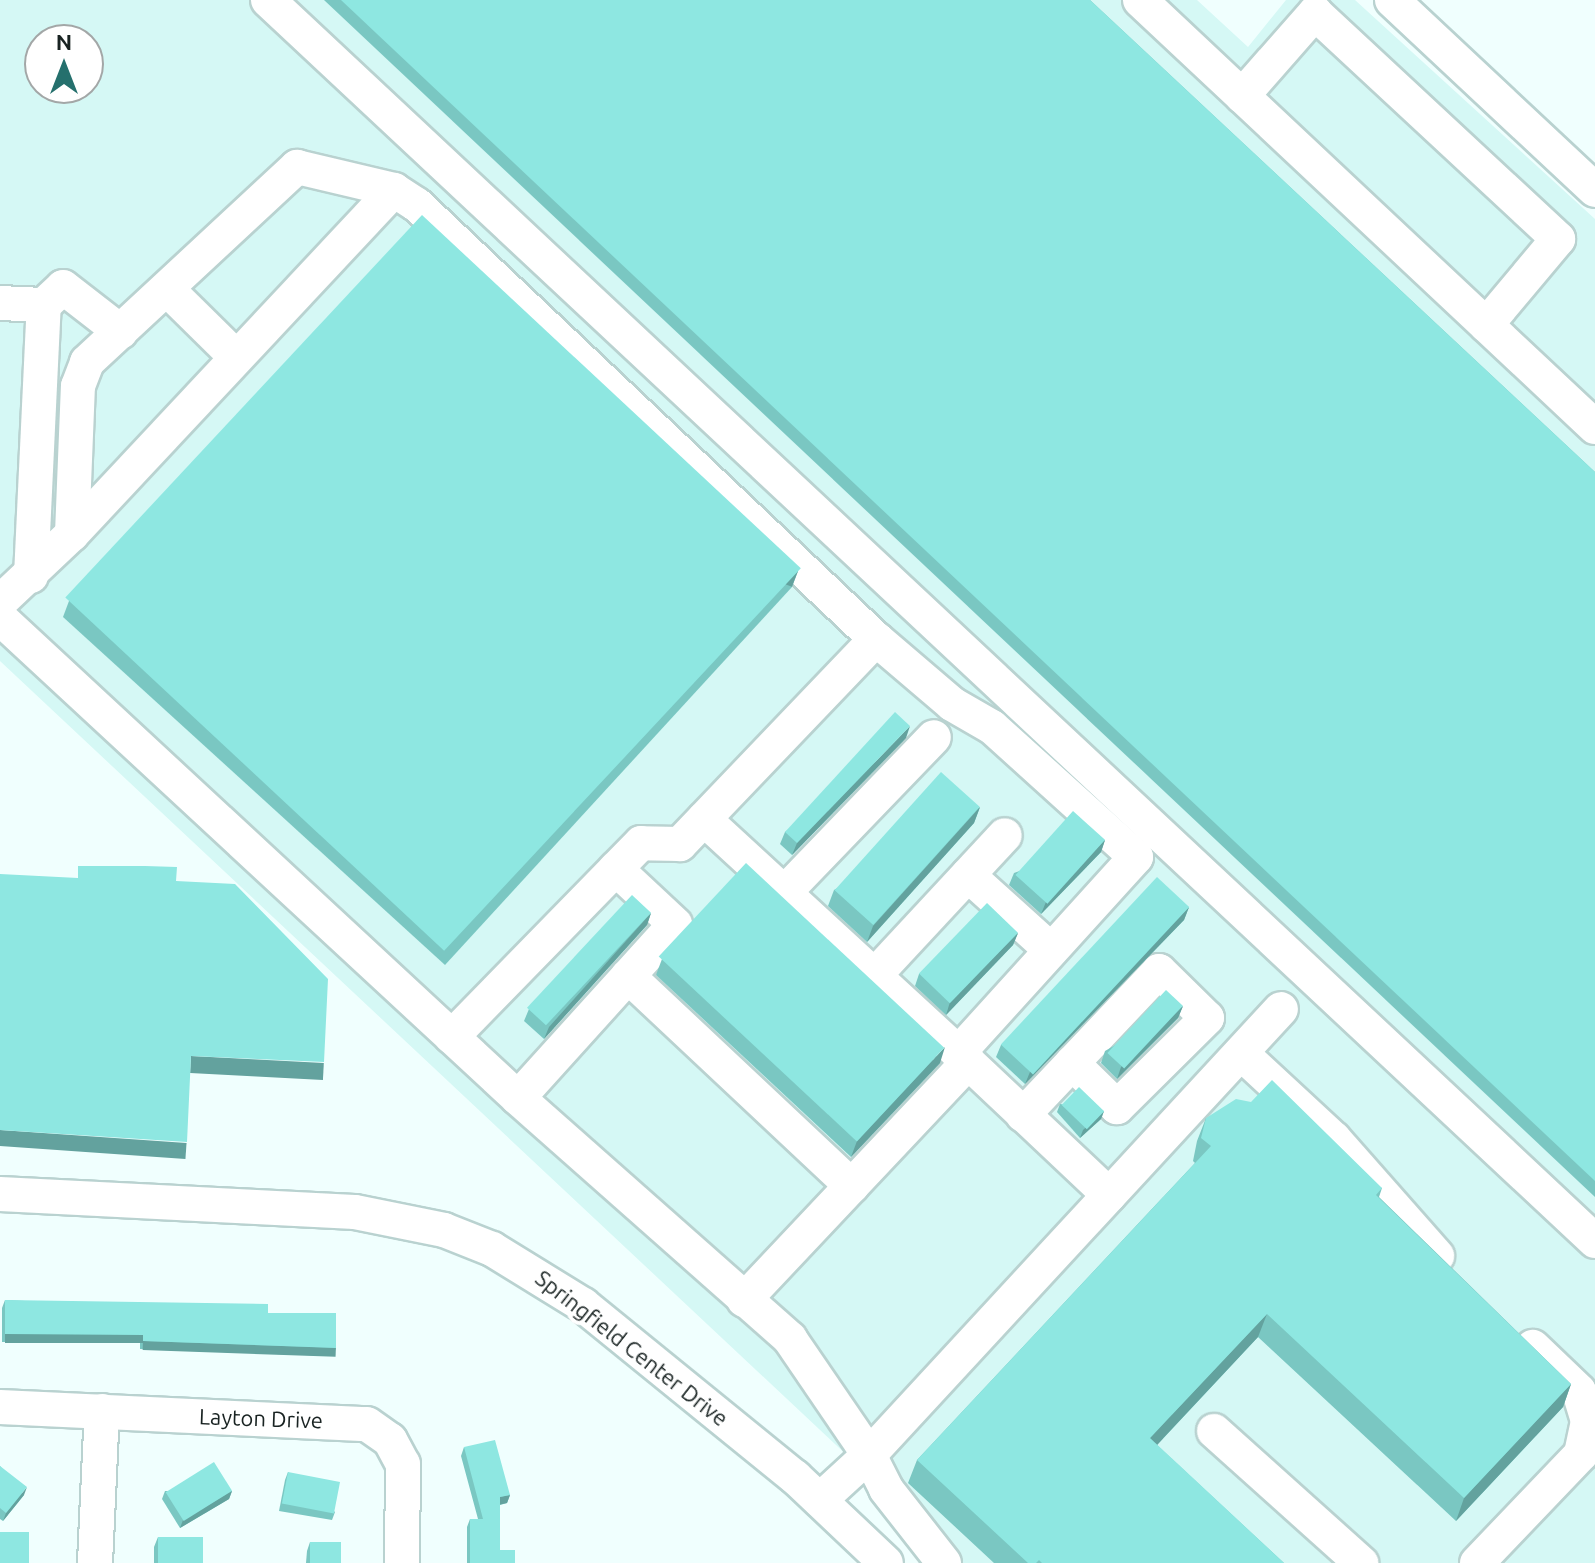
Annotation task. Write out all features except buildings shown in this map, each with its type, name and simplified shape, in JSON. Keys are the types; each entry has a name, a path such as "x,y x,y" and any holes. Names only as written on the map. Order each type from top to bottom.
{"street":[{"path":"268,0 1595,1241"},
{"path":"1140,0 1595,427"},
{"path":"1392,0 1595,190"},
{"path":"1242,96 1315,13 1558,239 1486,325"},
{"path":"72,534 78,386 87,362 297,167 394,190 428,216 876,639 952,704 992,727 1136,857 1051,950 852,1186 744,1300"},
{"path":"0,602 72,534 235,356 394,190"},
{"path":"31,576 44,305 63,287 121,332"},
{"path":"167,289 235,356"},
{"path":"0,303 44,305"},
{"path":"0,618 518,1098 790,1339 869,1455 886,1489 944,1563"},
{"path":"452,1037 641,843 680,844 876,639"},
{"path":"784,893 934,737"},
{"path":"704,819 1109,1195"},
{"path":"874,976 1005,835"},
{"path":"518,1098 675,924 616,869"},
{"path":"968,875 1051,950"},
{"path":"628,976 852,1186"},
{"path":"820,1500 869,1455 1281,1009"},
{"path":"1241,1053 1334,1139 1394,1204 1409,1230 1466,1284"},
{"path":"1023,1115 1072,1063"},
{"name":"Springfield Center Drive","path":"0,1194 355,1212 444,1230 530,1269 583,1305 820,1500 886,1563"},
{"path":"1477,1563 1581,1454 1588,1421 1579,1391 1511,1327"},
{"name":"Layton Drive","path":"0,1407 353,1421 380,1430 403,1464 402,1563"},
{"path":"95,1563 102,1411"},
{"path":"1214,1431 1361,1563"}],"shaded area":[{"path":"0,0 1197,0 1248,47 1286,0 1355,0 1595,219 1595,1563 930,1563 852,1460 0,661"}]}
